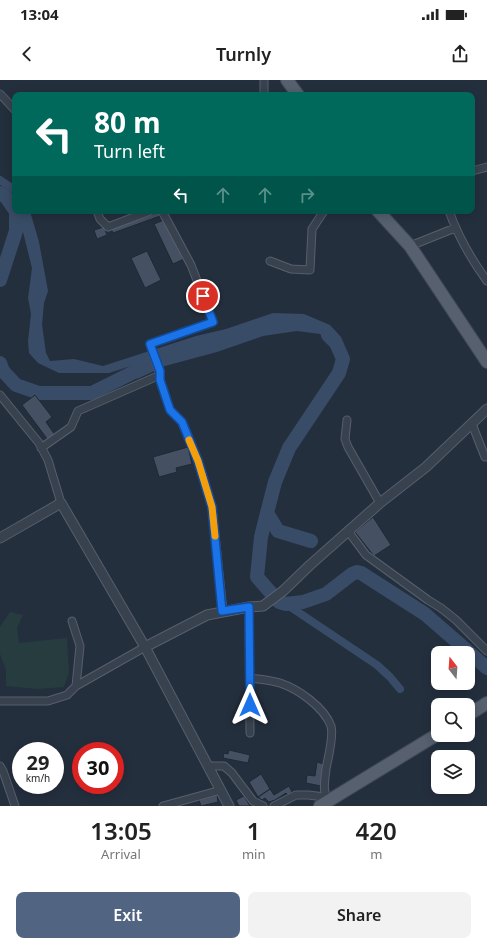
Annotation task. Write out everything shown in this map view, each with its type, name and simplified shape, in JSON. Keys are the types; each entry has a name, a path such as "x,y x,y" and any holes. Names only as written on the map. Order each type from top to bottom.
{"main road":[{"path":"287,80 296,92"},
{"path":"379,214 410,246 487,362"},
{"path":"475,711 487,703"},
{"path":"325,801 431,738"}],"street":[{"path":"264,80 264,92"},
{"path":"0,94 12,107"},
{"path":"475,170 487,166"},
{"path":"98,214 100,219 108,227 142,214"},
{"path":"164,214 191,266 213,322 150,344 170,410 182,422 198,461 212,507 222,611"},
{"path":"270,261 291,269 310,270 312,229 322,214"},
{"path":"450,214 455,228 475,265 487,281"},
{"path":"410,246 455,228"},
{"path":"41,448 71,427 78,411 160,373"},
{"path":"0,395 39,443 48,460 61,503 145,647 229,806"},
{"path":"0,701 48,701 68,695 76,686 145,647 207,615 222,611 263,606 283,591 333,544 380,503 426,467 487,409"},
{"path":"347,420 345,439 348,447 380,503"},
{"path":"472,424 485,457"},
{"path":"0,538 61,503"},
{"path":"348,531 366,555 456,620 487,652"},
{"path":"249,607 250,733"},
{"path":"72,621 80,646 76,686"},
{"path":"250,678 280,683 309,698 324,715 331,727 324,785 325,801 308,795 296,795 274,806"},
{"path":"0,766 15,806"},
{"path":"208,766 224,766 232,772 253,800 263,806"},
{"path":"162,806 180,804 221,790"}],"green space":[{"path":"10,612 23,615 17,628 19,643 67,638 69,672 64,687 38,689 6,686 6,670 0,654 0,627"}],"water":[{"path":"23,214 31,214 39,242 48,291 44,303 42,325 46,353 50,361 74,359 103,366 196,336 226,329 273,313 304,314 330,325 341,337 344,349 333,348 320,334 297,331 263,336 217,352 165,366 137,379 134,365 109,373 59,373 38,363 29,353 28,341 31,314 28,298 32,268 23,232"}],"building":[{"path":"153,214 160,214 160,216 113,233 111,229"},
{"path":"164,220 184,259 173,264 154,224"},
{"path":"104,227 107,235 97,239 94,230"},
{"path":"147,251 161,280 145,288 131,258"},
{"path":"35,395 52,417 46,422 55,435 48,440 22,405"},
{"path":"188,447 192,464 176,468 177,472 159,477 153,457"},
{"path":"373,517 391,545 374,556 355,532"},
{"path":"229,750 250,755 248,763 223,758 224,753 228,754"},
{"path":"317,762 324,764 321,786 306,783 307,775 315,776"},
{"path":"261,774 270,789 258,797 249,782"},
{"path":"289,786 292,792 288,795 286,793 275,800 269,802 265,798 262,800 258,797 270,789 274,795"},
{"path":"217,795 218,802 201,806 199,800"},
{"path":"244,796 250,806 239,806 236,800"}],"waterway":[{"path":"0,180 12,188"},
{"path":"0,193 6,197 12,206"},
{"path":"0,280 16,231 16,214"},
{"path":"311,541 278,531 267,513 275,482 289,448 339,373 343,359 336,343 328,335"},
{"path":"0,363 3,371 16,385 39,393 92,393 152,363"},
{"path":"267,513 261,537 257,577 279,602 286,604 303,602 326,594 352,574 357,572 361,573 425,614 487,668"},
{"path":"286,604 377,665 400,689"}],"slow traffic":[{"path":"189,440 198,461 212,507 215,536"}],"route":[{"path":"203,296 213,322 150,344 160,371 160,380 170,410 182,422 198,461 212,507 222,611 249,607 250,705"}]}
